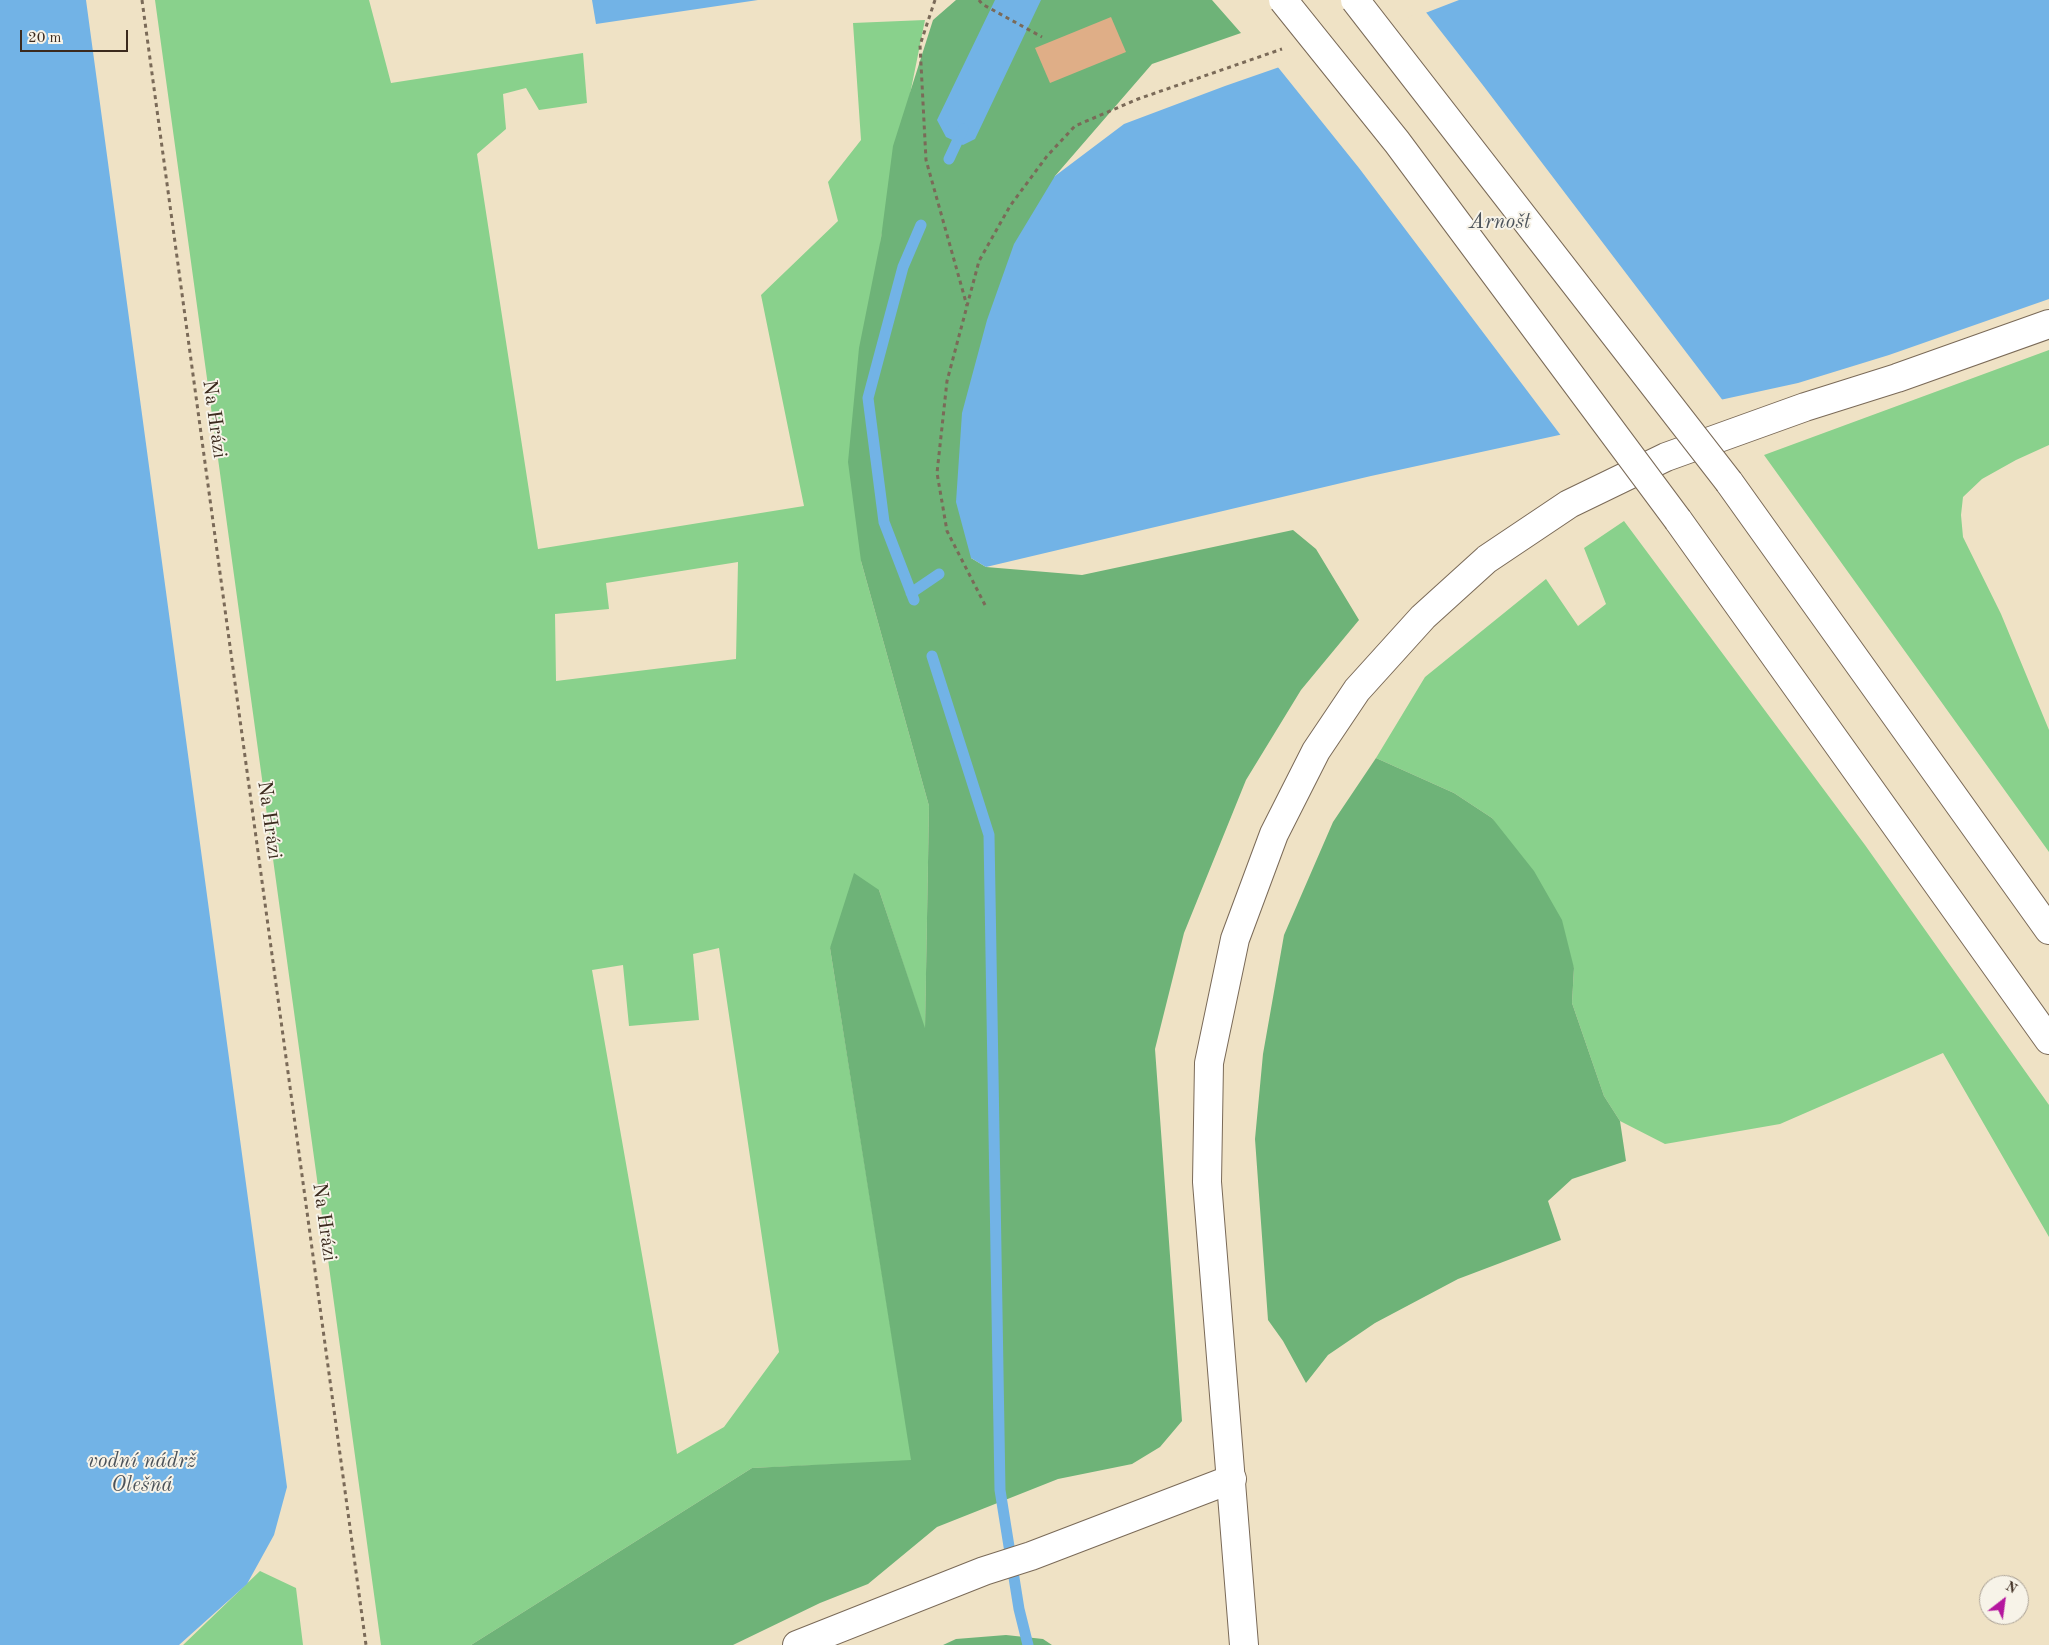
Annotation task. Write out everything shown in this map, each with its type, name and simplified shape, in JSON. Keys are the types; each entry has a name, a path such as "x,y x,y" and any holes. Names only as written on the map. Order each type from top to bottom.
{"main road":[{"path":"1283,0 1397,142 1678,520 2049,1040"},
{"path":"1355,0 1729,482 2049,930"},
{"path":"1244,1645 1207,1182 1209,1063 1235,939 1274,834 1316,752 1357,690 1423,617 1487,559 1569,504 1666,457 1805,407 1906,375 2049,324"},
{"path":"797,1645 984,1570 1031,1556 1232,1479"}],"path":[{"name":"Na Hrázi","path":"142,0 366,1645"},
{"path":"935,0 920,46 926,160 967,306"},
{"path":"979,0 989,8 1042,37"},
{"path":"985,605 947,530 937,473 947,381 979,261 1010,206 1047,156 1075,126 1138,99 1282,48"}],"green space":[{"path":"155,0 369,0 391,83 583,53 587,103 539,110 526,88 503,94 506,129 477,154 538,549 804,506 761,295 838,221 828,182 861,140 853,23 925,20 881,238 861,561 929,806 925,1030 879,890 830,948 912,1461 752,1468 471,1645 381,1645","holes":["738,562 736,659 556,681 555,614 609,609 606,583","719,948 779,1352 724,1427 677,1454 592,970 623,965 629,1026 699,1020 693,954"]},
{"path":"956,0 1212,0 1241,33 1152,64 1055,176 971,558 986,567 1082,575 1293,530 1316,549 1359,620 1301,690 1246,780 1184,933 1155,1049 1182,1421 1160,1447 1132,1464 1058,1479 937,1527 868,1584 820,1603 733,1645 471,1645 752,1468 911,1460 830,948 854,873 879,890 925,1028 929,806 861,561 848,462 859,348 881,238 893,146 933,20"},
{"path":"2049,350 2049,445 2016,460 1982,479 1963,497 1961,515 1963,537 2001,614 2049,730 2049,852 1764,455"},
{"path":"1624,521 1865,845 2049,1105 2049,1237 1943,1053 1780,1124 1665,1144 1620,1121 1604,1096 1572,1003 1574,968 1492,818 1454,793 1376,758 1425,677 1546,579 1578,626 1606,604 1584,548"},
{"path":"1376,758 1454,793 1492,818 1534,871 1562,920 1574,968 1572,1003 1604,1096 1620,1121 1626,1161 1572,1179 1548,1201 1561,1240 1458,1279 1375,1323 1328,1355 1306,1383 1283,1341 1268,1320 1255,1139 1263,1054 1284,935 1333,822"},
{"path":"260,1571 296,1588 303,1645 183,1645"},
{"path":"1006,1635 1043,1639 1052,1645 943,1645 956,1639"}],"water":[{"name":"vodní nádrž Olešná","path":"0,0 86,0 287,1487 274,1535 247,1584 179,1645 0,1645"},
{"path":"592,0 758,0 596,24"},
{"path":"995,0 1041,0 975,139 963,145 946,137 937,120"},
{"name":"Arnošt","path":"1459,0 2049,0 2049,299 1889,355 1798,383 1371,476 986,567 971,558 956,502 962,413 987,320 1014,244 1055,176 1124,124 1337,47"}],"pier":[{"path":"1425,11 1724,402 1562,437 1359,168 1277,66"}],"building":[{"path":"1111,17 1126,52 1050,83 1035,48"}],"waterway":[{"path":"949,159 963,129"},
{"path":"914,600 884,522 868,398 903,267 921,225"},
{"path":"911,593 939,574"},
{"path":"932,656 989,835 1000,1490 1019,1609 1028,1645"}]}
